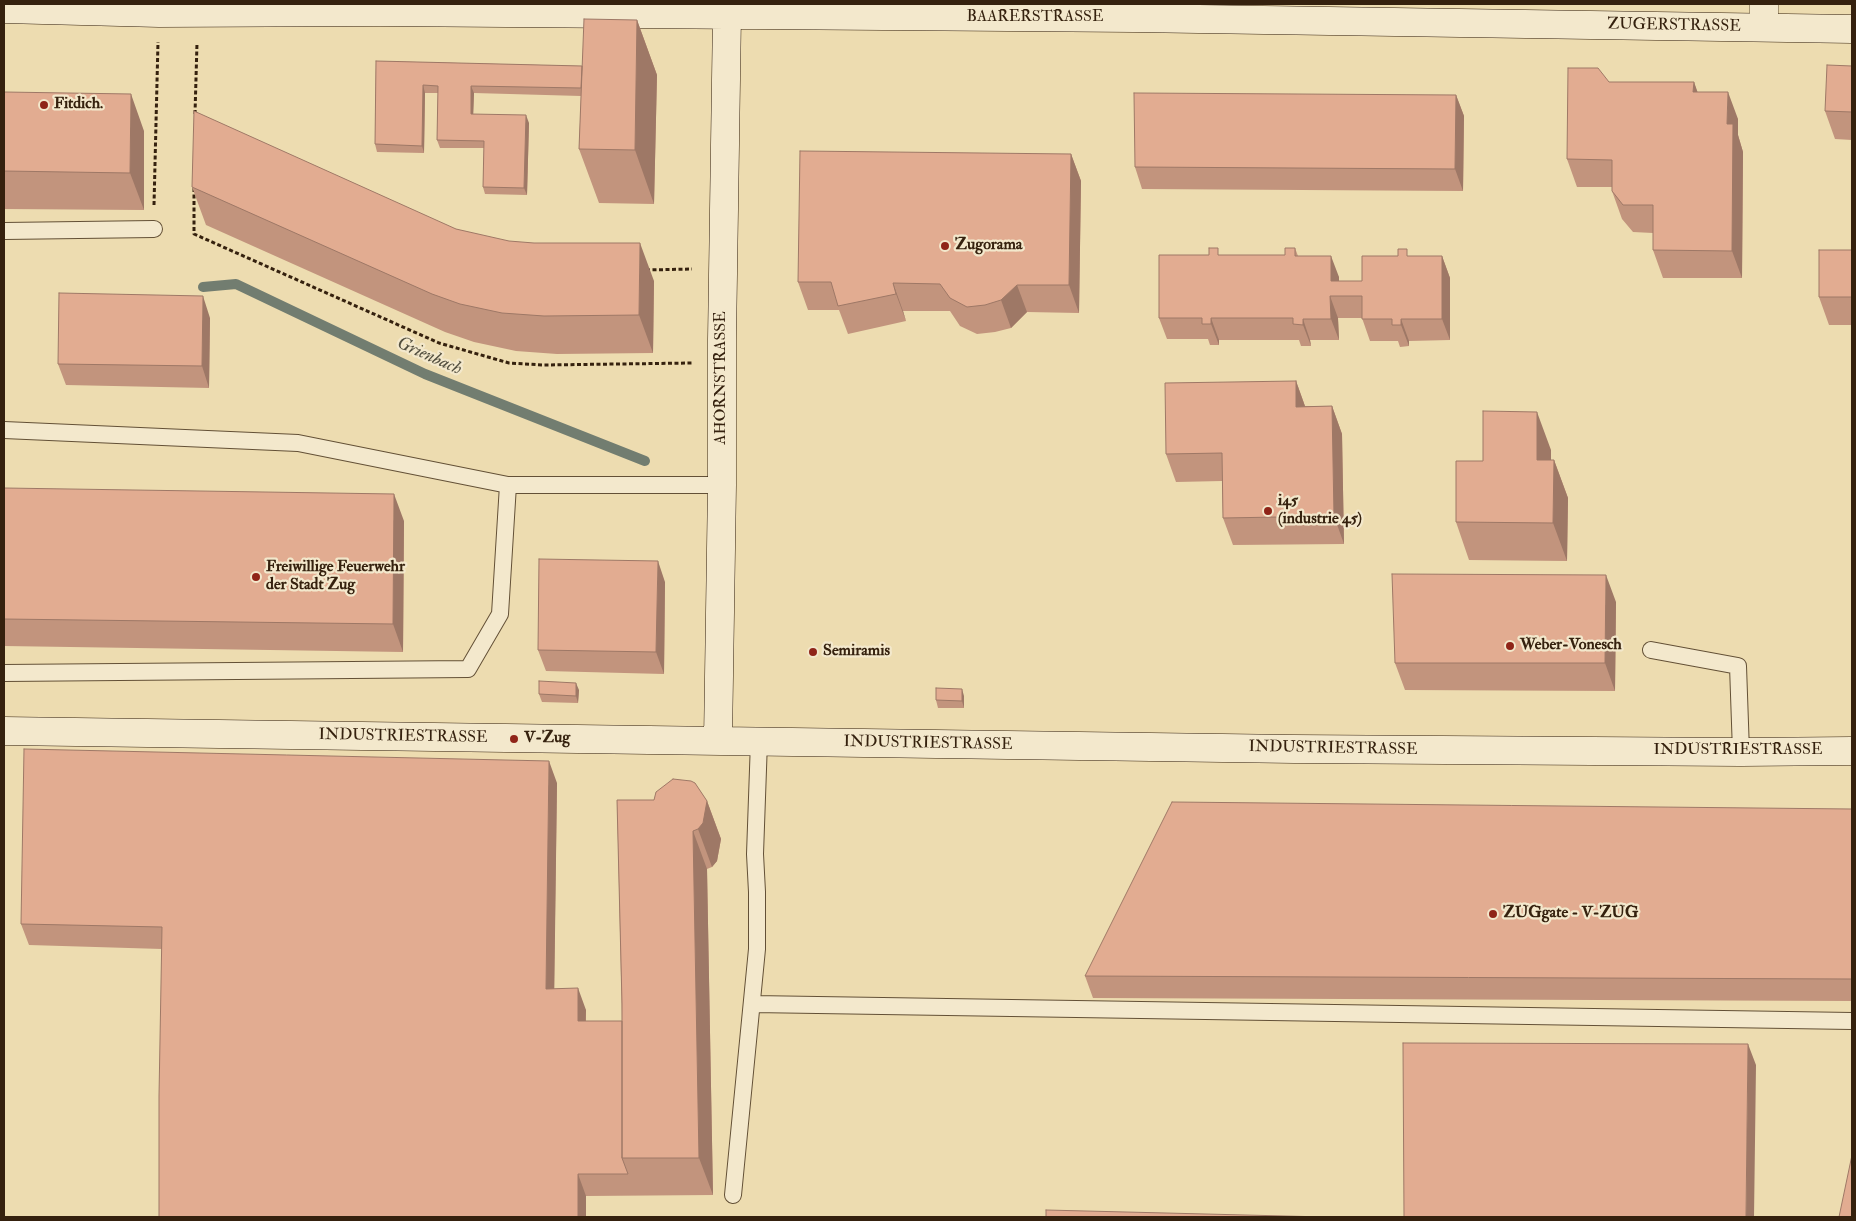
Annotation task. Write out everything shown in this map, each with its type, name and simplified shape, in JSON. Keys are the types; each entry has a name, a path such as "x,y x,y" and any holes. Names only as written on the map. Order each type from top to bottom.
{"street":[{"name":"BAARERSTRASSE","path":"14,7 159,13 727,9 1496,24"},
{"name":"AHORNSTRASSE","path":"718,740 722,485 722,268 727,9"},
{"name":"ZUGERSTRASSE","path":"1496,24 1764,16 1852,29"},
{"name":"INDUSTRIESTRASSE","path":"4,731 1294,749 1852,751"}],"lane":[{"path":"4,231 154,229"},
{"path":"4,430 298,443 508,486 722,485"},
{"path":"4,673 468,669 500,614 508,486"},
{"path":"1651,650 1738,666 1741,752"},
{"path":"734,1195 757,949 755,854 759,741"},
{"path":"753,1004 1852,1021"}],"path":[{"path":"154,229 159,13"},
{"path":"195,115 198,13"},
{"path":"194,184 194,234 439,343 509,363 543,365 722,363"},
{"path":"644,270 722,268"}],"building":[{"path":"584,19 637,20 635,150 579,149"},
{"path":"376,61 582,66 581,88 471,86 471,114 526,115 524,188 483,187 484,141 437,140 438,86 423,85 422,146 375,144"},
{"path":"1827,65 1852,66 1852,112 1825,111"},
{"path":"1568,68 1598,68 1609,82 1694,82 1693,92 1728,92 1727,124 1733,124 1732,251 1653,250 1653,205 1623,205 1612,191 1612,160 1567,159"},
{"path":"4,92 131,94 130,173 4,171"},
{"path":"1134,93 1456,95 1455,169 1135,167"},
{"path":"194,111 456,229 509,241 534,243 640,243 639,315 544,316 502,313 460,304 432,294 192,187"},
{"name":"Zugorama","path":"800,151 1071,154 1069,285 1017,285 1001,300 985,305 967,307 950,298 940,284 893,283 896,294 838,306 831,282 798,282"},
{"path":"1209,248 1218,248 1218,255 1285,255 1285,248 1295,248 1295,256 1331,256 1331,281 1362,281 1362,256 1398,256 1398,249 1407,249 1407,256 1442,256 1442,319 1401,319 1401,325 1392,325 1392,319 1362,319 1362,296 1330,296 1331,319 1303,319 1303,325 1293,324 1293,318 1211,318 1211,324 1202,324 1202,318 1159,318 1159,255 1209,255"},
{"path":"1819,250 1852,250 1852,297 1819,297"},
{"path":"59,293 203,296 202,366 58,364"},
{"path":"1296,381 1296,407 1332,406 1334,516 1223,518 1222,453 1166,454 1165,383"},
{"path":"1483,411 1537,412 1537,460 1554,460 1553,523 1456,522 1456,461 1483,461"},
{"path":"4,488 394,494 393,624 4,619"},
{"path":"539,559 658,561 656,652 538,650"},
{"name":"Weber-Vonesch","path":"1392,574 1606,575 1605,663 1395,663"},
{"path":"539,681 576,683 576,696 539,694"},
{"path":"936,688 962,689 962,701 936,700"},
{"path":"24,749 549,761 546,989 578,988 578,1021 622,1021 622,1158 628,1174 578,1174 578,1217 159,1217 162,927 21,924"},
{"path":"673,779 695,783 707,801 703,823 698,829 693,831 699,1158 622,1158 622,1004 617,800 654,800 656,792"},
{"name":"ZUGgate - V-ZUG","path":"1172,802 1852,809 1852,979 1085,976"},
{"path":"1403,1043 1748,1044 1746,1217 1404,1217"},
{"path":"1852,1155 1852,1217 1839,1217"},
{"path":"1046,1210 1325,1217 1046,1217"}],"waterway":[{"name":"Grienbach","path":"203,287 236,284 425,374 645,461"}],"place":[{"name":"Fitdich.","path":"44,105"},
{"name":"Zugorama","path":"945,246"},
{"name":"i45 (industrie 45)","path":"1268,511"},
{"name":"Freiwillige Feuerwehr der Stadt Zug","path":"256,577"},
{"name":"Weber-Vonesch","path":"1510,646"},
{"name":"Semiramis","path":"813,652"},
{"name":"V-Zug","path":"514,739"},
{"name":"ZUGgate - V-ZUG","path":"1493,914"}]}
